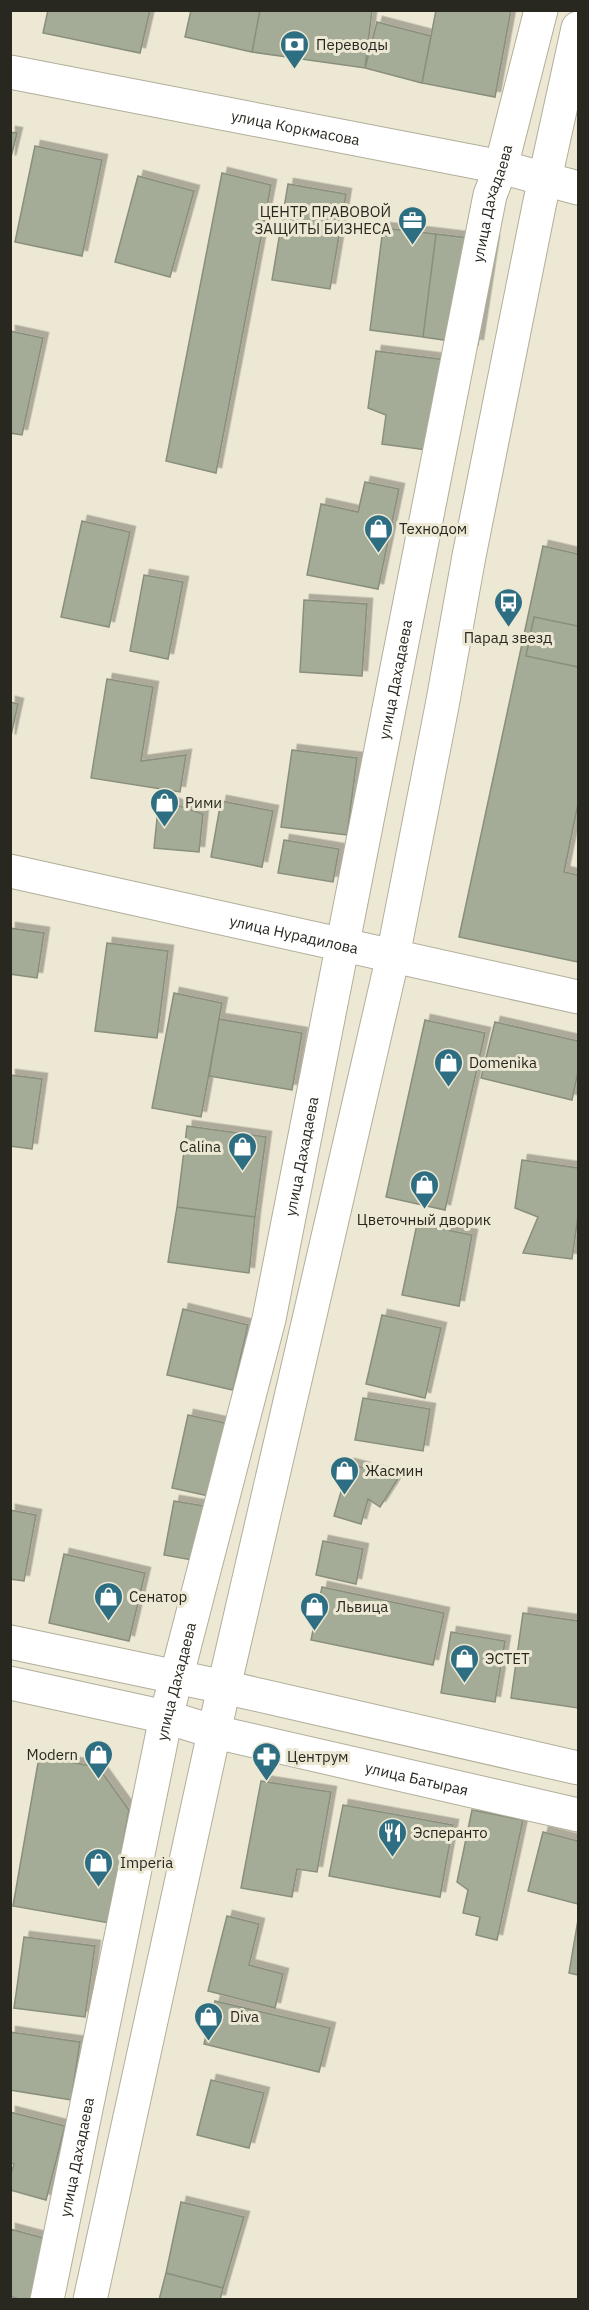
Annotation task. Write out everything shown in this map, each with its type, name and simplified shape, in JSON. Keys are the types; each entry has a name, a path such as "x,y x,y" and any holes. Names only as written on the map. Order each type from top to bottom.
{"main road":[{"name":"улица Дахадаева","path":"47,2300 166,1717 269,1319 490,195 501,167 541,10"},
{"path":"90,2300 224,1687 393,956 469,556 545,181 579,28"},
{"name":"улица Коркмасова","path":"10,72 501,167 545,181 579,188"},
{"name":"улица Нурадилова","path":"10,872 579,997"},
{"path":"10,1642 224,1687 579,1768"},
{"name":"улица Батырая","path":"10,1683 166,1717 215,1732 579,1815"}],"building":[{"path":"48,10 150,10 140,53 43,33"},
{"path":"191,10 260,10 252,52 185,37"},
{"path":"260,10 372,10 365,68 252,52"},
{"path":"436,10 511,10 495,97 422,83"},
{"path":"377,22 431,36 422,83 365,68"},
{"path":"10,132 17,133 10,161"},
{"path":"35,146 102,160 82,256 15,242"},
{"path":"222,173 271,185 216,473 166,461"},
{"path":"138,176 194,191 170,277 115,262"},
{"path":"288,184 346,194 330,289 272,280"},
{"path":"383,228 436,234 423,337 370,330"},
{"path":"436,234 494,241 478,345 423,337"},
{"path":"10,331 43,338 22,435 10,433"},
{"path":"376,351 455,361 442,452 382,444 386,415 368,408"},
{"path":"365,482 399,489 378,589 307,575 321,504 358,512"},
{"path":"82,521 130,532 109,627 61,617"},
{"path":"543,546 578,554 578,804 564,872 578,875 578,962 459,937"},
{"path":"144,575 183,582 168,659 130,651"},
{"path":"304,600 367,604 362,676 300,672"},
{"path":"534,617 578,626 578,667 526,656"},
{"path":"107,679 153,687 141,761 186,755 180,792 91,778"},
{"path":"10,702 18,704 10,740"},
{"path":"292,750 357,758 347,835 281,827"},
{"path":"159,799 203,814 199,852 154,848"},
{"path":"221,801 273,811 262,867 211,857"},
{"path":"284,840 339,849 333,882 278,873"},
{"path":"10,928 44,933 37,978 10,974"},
{"path":"107,943 168,951 157,1038 95,1031"},
{"path":"174,993 222,1003 201,1117 152,1108"},
{"path":"219,1019 302,1033 292,1090 209,1076"},
{"path":"425,1020 485,1033 445,1210 386,1197"},
{"path":"495,1022 578,1041 578,1072 572,1100 481,1078"},
{"path":"10,1075 42,1079 32,1149 10,1146"},
{"path":"187,1126 266,1137 255,1217 177,1207"},
{"path":"522,1160 578,1168 578,1216 572,1259 523,1253 538,1217 515,1208"},
{"path":"177,1207 255,1217 249,1273 168,1262"},
{"path":"417,1224 472,1235 459,1306 402,1295"},
{"path":"183,1309 248,1325 233,1390 167,1375"},
{"path":"382,1315 441,1328 425,1398 366,1384"},
{"path":"363,1398 430,1409 423,1451 355,1440"},
{"path":"188,1415 244,1427 227,1500 172,1488"},
{"path":"349,1464 399,1477 380,1507 368,1499 361,1524 334,1516"},
{"path":"174,1501 223,1509 214,1564 164,1555"},
{"path":"10,1510 36,1515 24,1581 10,1579"},
{"path":"323,1541 363,1549 356,1584 316,1575"},
{"path":"64,1554 145,1573 129,1641 49,1623"},
{"path":"322,1587 444,1613 433,1665 311,1640"},
{"path":"523,1613 578,1621 578,1708 511,1698"},
{"path":"451,1632 505,1641 495,1702 441,1693"},
{"path":"39,1757 98,1767 129,1810 109,1923 13,1906"},
{"path":"261,1781 331,1792 317,1872 297,1869 292,1897 241,1888"},
{"path":"343,1805 453,1825 440,1897 329,1876"},
{"path":"472,1810 523,1820 497,1940 476,1935 480,1917 463,1913 468,1890 457,1882"},
{"path":"543,1832 578,1841 578,1904 528,1891"},
{"path":"227,1916 259,1924 249,1965 283,1974 275,2008 208,1991"},
{"path":"578,1920 578,1975 569,1973"},
{"path":"24,1937 95,1946 85,2017 14,2008"},
{"path":"215,2001 330,2028 319,2072 204,2044"},
{"path":"10,2032 80,2042 71,2100 10,2090"},
{"path":"211,2080 264,2093 249,2148 197,2135"},
{"path":"10,2112 65,2126 46,2200 10,2190 10,2177 14,2164 10,2163"},
{"path":"181,2202 244,2217 223,2288 166,2273"},
{"path":"10,2229 51,2240 34,2300 22,2300 10,2296"},
{"path":"166,2273 223,2288 220,2300 159,2300"}],"place":[{"name":"Переводы","path":"295,70"},
{"name":"ЦЕНТР ПРАВОВОЙ ЗАЩИТЫ БИЗНЕСА","path":"412,246"},
{"name":"Технодом","path":"378,554"},
{"name":"Парад звезд","path":"508,628"},
{"name":"Рими","path":"164,828"},
{"name":"Domenika","path":"448,1088"},
{"name":"Calina","path":"242,1172"},
{"name":"Цветочный дворик","path":"424,1210"},
{"name":"Жасмин","path":"344,1496"},
{"name":"Сенатор","path":"108,1622"},
{"name":"Львица","path":"315,1632"},
{"name":"ЭСТЕТ","path":"464,1684"},
{"name":"Modern","path":"99,1780"},
{"name":"Центрум","path":"266,1782"},
{"name":"Эсперанто","path":"392,1858"},
{"name":"Imperia","path":"99,1888"},
{"name":"Diva","path":"209,2042"}]}
